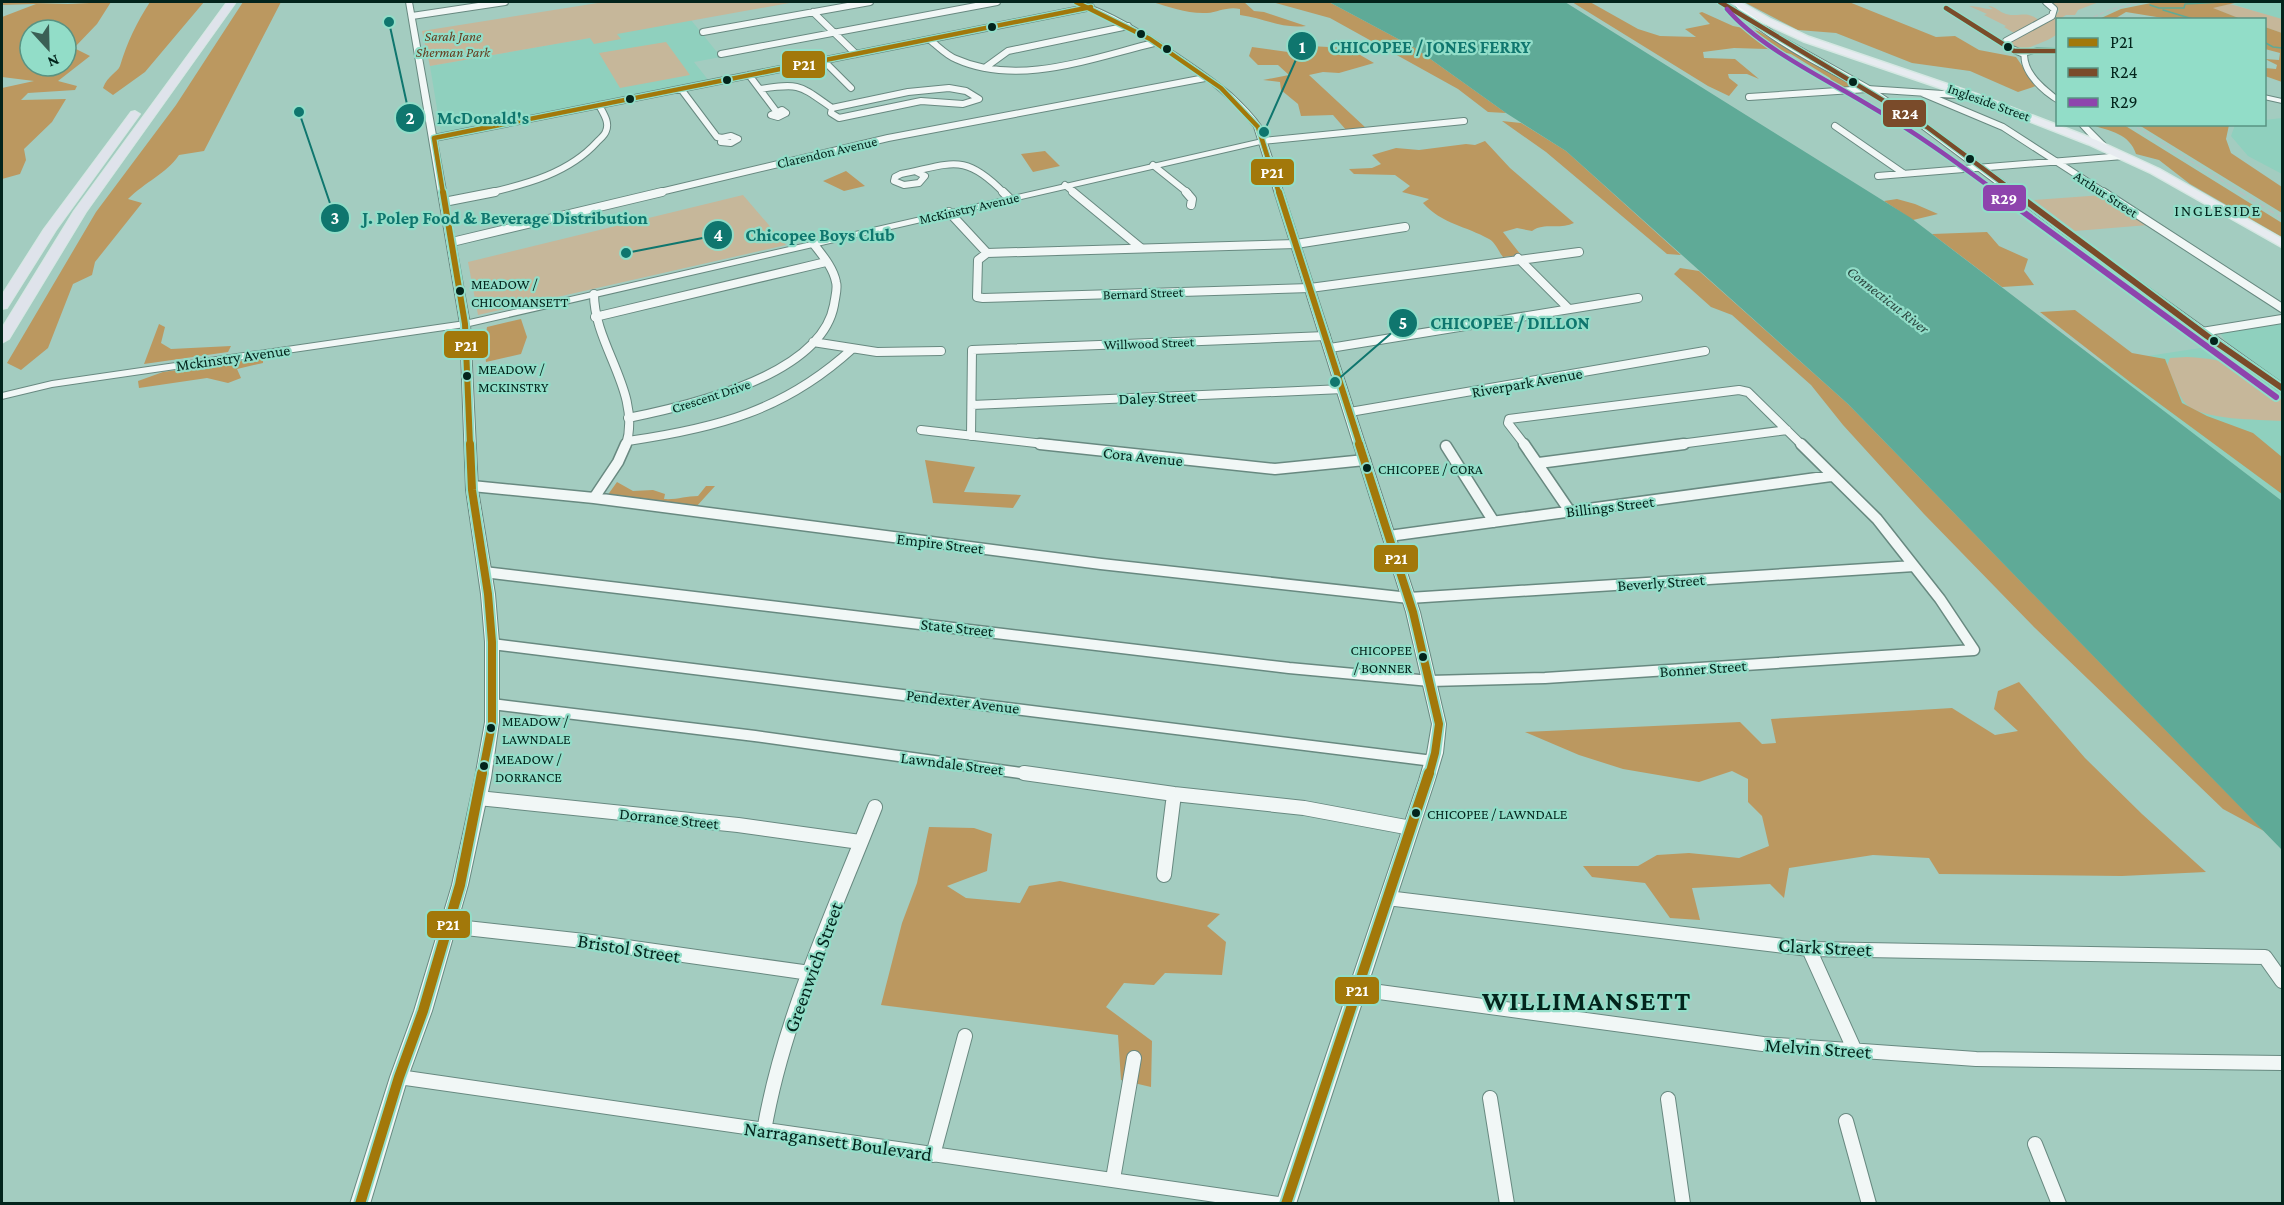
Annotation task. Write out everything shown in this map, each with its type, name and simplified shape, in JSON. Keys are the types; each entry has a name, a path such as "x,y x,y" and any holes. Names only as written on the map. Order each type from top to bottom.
{"highway":[{"path":"157,83 218,2"},
{"path":"2,339 80,211 231,2"},
{"path":"2,305 50,229 143,102"}],"main road":[{"path":"360,1203 399,1077 423,1011 460,885 492,724 492,644 472,486 465,324 409,2"},
{"path":"1076,2 1128,26 1154,43 1205,78 1248,112 1256,123 1328,342 1408,598 1439,723 1433,761 1286,1203"},
{"path":"1720,2 1927,127 2202,332 2283,388"},
{"path":"1735,3 1762,27"},
{"name":"Ingleside Street","path":"1735,3 1806,39 1973,96 2104,147 2155,171 2283,244"},
{"path":"2066,131 2083,126"}],"street":[{"path":"412,16 505,2"},
{"path":"703,32 870,2"},
{"path":"721,54 997,2"},
{"path":"2046,2 2054,9 2049,19 2006,41 2007,47 2024,54 2037,50 2056,51"},
{"path":"434,138 1091,7"},
{"path":"813,12 856,54"},
{"path":"986,68 1008,51 1128,26"},
{"path":"930,40 958,60 986,68 1013,69 1046,67 1154,43"},
{"path":"2024,54 2024,62 2031,73 2056,99"},
{"path":"824,61 851,88"},
{"path":"749,75 776,111"},
{"name":"Clarendon Avenue","path":"452,242 864,143 1205,78"},
{"path":"760,89 786,85 800,86 832,108 936,88 972,94 979,99 976,102 962,104 928,100 840,118 832,114 832,108"},
{"path":"681,89 717,137 722,138"},
{"path":"1749,97 1867,89 1973,96"},
{"name":"Arthur Street","path":"1922,93 2003,127 2283,308"},
{"path":"2266,97 2283,101"},
{"path":"444,202 529,184 570,165 606,132 607,120 599,105"},
{"path":"1263,141 1464,121"},
{"path":"1835,126 1903,173"},
{"path":"2083,126 2104,147"},
{"name":"McKinstry Avenue","path":"465,324 1263,141"},
{"path":"1878,176 2123,156"},
{"path":"917,172 937,164 970,165 986,174 1009,198"},
{"path":"1153,165 1185,190 1192,199 1191,206"},
{"path":"1065,185 1141,248"},
{"path":"949,212 987,253 1296,244 1405,227"},
{"name":"Crescent Drive","path":"628,418 678,408 739,389 780,368 813,342 826,327 835,306 837,285 826,262 813,243"},
{"name":"Bernard Street","path":"987,253 978,260 977,297 1310,288 1518,258 1579,252"},
{"path":"1518,258 1569,309"},
{"path":"596,317 826,262"},
{"path":"594,294 596,317 619,379 628,418 628,441 611,474 594,498"},
{"name":"Willwood Street","path":"972,405 972,350 1328,342 1638,298"},
{"path":"2202,332 2283,319"},
{"name":"Mckinstry Avenue","path":"2,396 52,384 465,324"},
{"path":"813,342 852,350 907,353 941,351"},
{"path":"628,441 692,432 770,406 812,384 852,350"},
{"name":"Riverpark Avenue","path":"1350,412 1705,351"},
{"name":"Daley Street","path":"972,405 1343,389"},
{"path":"1569,510 1539,463 1508,423 1509,419 1739,390 1748,392 1877,519 1914,566"},
{"path":"971,436 972,405"},
{"name":"Cora Avenue","path":"921,430 1263,469 1365,460"},
{"path":"1539,463 1787,430"},
{"path":"1446,446 1494,522"},
{"name":"Billings Street","path":"1389,536 1831,476"},
{"name":"Empire Street","path":"472,486 594,498 1101,564 1408,598"},
{"name":"Beverly Street","path":"1408,598 1914,566"},
{"name":"Bonner Street","path":"1430,681 1545,678 1974,650 1974,645 1914,566"},
{"name":"State Street","path":"484,572 1289,668 1430,681"},
{"name":"Pendexter Avenue","path":"492,644 1433,761"},
{"name":"Lawndale Street","path":"492,704 755,736 1174,794 1304,808 1411,828"},
{"path":"1164,875 1174,794"},
{"name":"Dorrance Street","path":"478,798 716,823 860,842"},
{"name":"Greenwich Street","path":"764,1131 772,1084 810,973 875,807"},
{"name":"Clark Street","path":"1388,898 1809,949 2265,957 2283,981"},
{"name":"Bristol Street","path":"448,926 525,932 709,961 810,973"},
{"path":"1809,949 1855,1051"},
{"name":"Melvin Street","path":"1357,989 1644,1030 1763,1044 1976,1059 2156,1059 2283,1063"},
{"path":"933,1155 965,1036"},
{"path":"1113,1179 1134,1058"},
{"name":"Narragansett Boulevard","path":"399,1077 933,1155 1196,1189 1278,1203"},
{"path":"1490,1098 1507,1203"},
{"path":"1668,1099 1683,1203"},
{"path":"1846,1120 1869,1203"},
{"path":"2035,1144 2059,1203"}],"shaded area":[{"path":"2,2 68,4 111,2 97,24 78,44 78,18 18,18 18,78 62,78 58,81 77,86 75,90 28,93 21,100 66,99 52,122 24,149 26,160 20,174 2,179 2,88 34,81 2,77 2,17 36,4 2,5"},
{"path":"150,2 204,2 145,72 113,95 103,88 120,66 133,32"},
{"path":"243,2 281,2 204,151 179,155 168,168 128,199 142,203 95,262 92,275 73,284 48,348 21,370 7,363 96,212 176,105"},
{"path":"1152,2 1244,2 1254,11 1264,12 1306,26 1280,25 1240,15 1240,9 1236,8 1200,13"},
{"path":"1272,2 1329,2 1415,48 1506,113 1488,112 1458,89 1330,18"},
{"path":"1572,2 1590,2 1638,29 1660,36 1696,37 1685,29 1710,24 1699,13 1702,12 1733,26 1758,31 1855,87 1835,88 1830,78 1791,54 1767,49 1734,48 1703,52 1704,58 1735,59 1759,79 1747,74 1728,74 1729,78 1738,85 1729,96 1708,86"},
{"path":"1744,2 1849,2 1936,37 1955,36 1979,50 2016,57 2036,86 2018,92 1970,71 1912,63 1836,33 1798,30"},
{"path":"2156,2 2239,2 2213,8 2238,18 2163,18 2126,12 2116,18 2101,18 2121,9"},
{"path":"2282,2 2282,20 2233,4"},
{"path":"691,20 721,57 694,62 709,81 441,133 430,66"},
{"path":"2266,27 2282,33 2282,82 2266,76 2266,68 2276,69 2277,65 2266,59 2279,60 2280,53 2266,49"},
{"path":"1309,46 1348,48 1374,63 1339,73 1323,72 1309,75 1366,128 1347,131 1333,115 1301,116 1298,104 1281,90 1280,82 1263,80 1289,75 1278,65 1258,65 1249,56 1252,47 1288,52 1291,48"},
{"path":"78,50 90,56 78,65"},
{"path":"2282,118 2282,174 2248,156 2231,136 2235,126 2266,126 2266,120"},
{"path":"1502,121 1521,123 1566,151 1681,255 1667,254 1546,152"},
{"path":"2095,126 2126,126 2282,223 2282,237 2190,184 2159,160 2136,154 2129,142 2112,132"},
{"path":"2141,126 2229,126 2226,139 2231,153 2282,187 2282,213"},
{"path":"1485,141 1510,168 1574,223 1542,227 1532,231 1517,228 1503,232 1521,255 1503,257 1489,239 1446,220 1430,210 1423,203 1429,199 1402,192 1410,186 1395,175 1354,174 1349,169 1372,168 1381,164 1372,155 1396,148 1419,150 1475,145"},
{"path":"1045,151 1060,166 1033,172 1021,154"},
{"path":"846,171 865,186 844,191 823,181"},
{"path":"1897,199 1938,214 1913,220 1884,201"},
{"path":"1987,232 1999,246 2028,259 2024,271 2034,285 2002,287 1932,234"},
{"path":"1680,268 1699,271 1848,404 2264,831 2223,809 2035,628 1924,514 1843,425 1811,385 1732,315 1711,307 1674,274"},
{"path":"2075,310 2132,353 2165,359 2182,403 2207,416 2253,433 2282,457 2282,494 2130,382 2040,312"},
{"path":"521,319 527,337 521,354 486,362 484,347 487,327"},
{"path":"159,324 165,327 161,343 171,349 231,346 228,352 144,364"},
{"path":"2282,324 2282,501 2101,363 2227,344 2220,333"},
{"path":"263,358 263,363 237,369 241,378 228,383 207,378 139,388 138,381 163,372"},
{"path":"925,460 975,467 964,492 1021,495 1013,508 933,503"},
{"path":"617,482 633,491 653,490 665,494 664,499 698,496 706,486 715,486 696,507 607,496"},
{"path":"2019,682 2085,758 2206,872 2122,876 1939,874 1929,858 1873,855 1789,868 1784,898 1770,884 1692,888 1700,920 1670,918 1645,883 1592,877 1583,866 1638,866 1657,855 1689,853 1739,858 1769,846 1762,816 1748,802 1748,779 1732,771 1699,782 1623,769 1579,755 1525,732 1740,722 1762,744 1776,743 1771,719 1952,708 1995,735 2018,731 1994,709 1998,691"},
{"path":"929,827 974,828 992,834 987,871 947,886 966,898 1020,903 1029,886 1060,881 1220,914 1207,926 1226,942 1222,975 1165,973 1154,985 1124,983 1106,1007 1152,1041 1151,1087 1121,1080 1118,1035 881,1005 902,923 917,883"}],"green space":[{"name":"Sarah Jane Sherman Park","path":"604,2 795,2 617,34 621,39 594,44 590,38 430,66 422,31"},
{"path":"2051,2 2099,2 2078,10 2075,15 2056,18 2056,35 2050,39 2026,49 2013,47 2010,42 2053,19 2059,11"},
{"path":"2230,4 2282,19 2282,33 2266,27 2266,18 2238,18 2212,8"},
{"path":"1969,6 1993,9 1988,6 1990,6 2006,14 2030,15 2040,21 2014,33 2004,27 2006,26 1984,15 1987,14"},
{"path":"666,42 690,75 620,88 599,53"},
{"path":"743,195 786,245 478,315 468,262"},
{"path":"2103,195 2148,225 2075,231 2034,200"},
{"path":"2187,357 2228,363 2258,379 2282,396 2282,421 2218,416 2194,410 2183,401 2167,366 2170,358"}],"water":[{"name":"Connecticut River","path":"1329,2 1565,2 1911,218 2282,501 2282,850 1848,404 1566,151 1506,113 1415,48"}],"waterway":[{"path":"2150,5 2159,8 2184,8 2185,4 2224,2"},
{"path":"2163,10 2189,18"},
{"path":"2266,43 2282,48"}],"railway":[{"path":"2091,18 2109,10 2139,2"},
{"path":"2134,126 2242,193"},
{"path":"2240,192 2282,218"}],"transit line":[{"name":"P21","path":"1076,2 1125,25 1175,54 1221,88 1258,127 1413,612 1439,724 1435,753 1427,780 1286,1204"},
{"name":"R24","path":"1720,2 1927,127 2207,336 2282,388"},
{"name":"P21","path":"360,1204 399,1077 423,1011 460,885 492,724 492,642 488,594 472,490 465,324 434,138 1091,7"},
{"name":"R24","path":"1946,8 2014,51 2056,51"},
{"name":"R29","path":"1727,9 1738,22 1768,44 1921,136 2276,397"}],"place":[{"name":"McDonald's","path":"389,22"},
{"name":"J. Polep Food & Beverage Distribution","path":"299,112"},
{"name":"CHICOPEE / JONES FERRY","path":"1264,132"},
{"name":"Chicopee Boys Club","path":"626,253"},
{"name":"MEADOW / CHICOMANSETT","path":"460,291"},
{"name":"MEADOW / MCKINSTRY","path":"467,376"},
{"name":"CHICOPEE / DILLON","path":"1335,382"},
{"name":"CHICOPEE / CORA","path":"1367,468"},
{"name":"CHICOPEE / BONNER","path":"1423,657"},
{"name":"MEADOW / LAWNDALE","path":"491,728"},
{"name":"MEADOW / DORRANCE","path":"484,766"},
{"name":"CHICOPEE / LAWNDALE","path":"1416,813"}],"district":[{"name":"INGLESIDE","path":"2218,210"},
{"name":"WILLIMANSETT","path":"1587,1001"}]}
